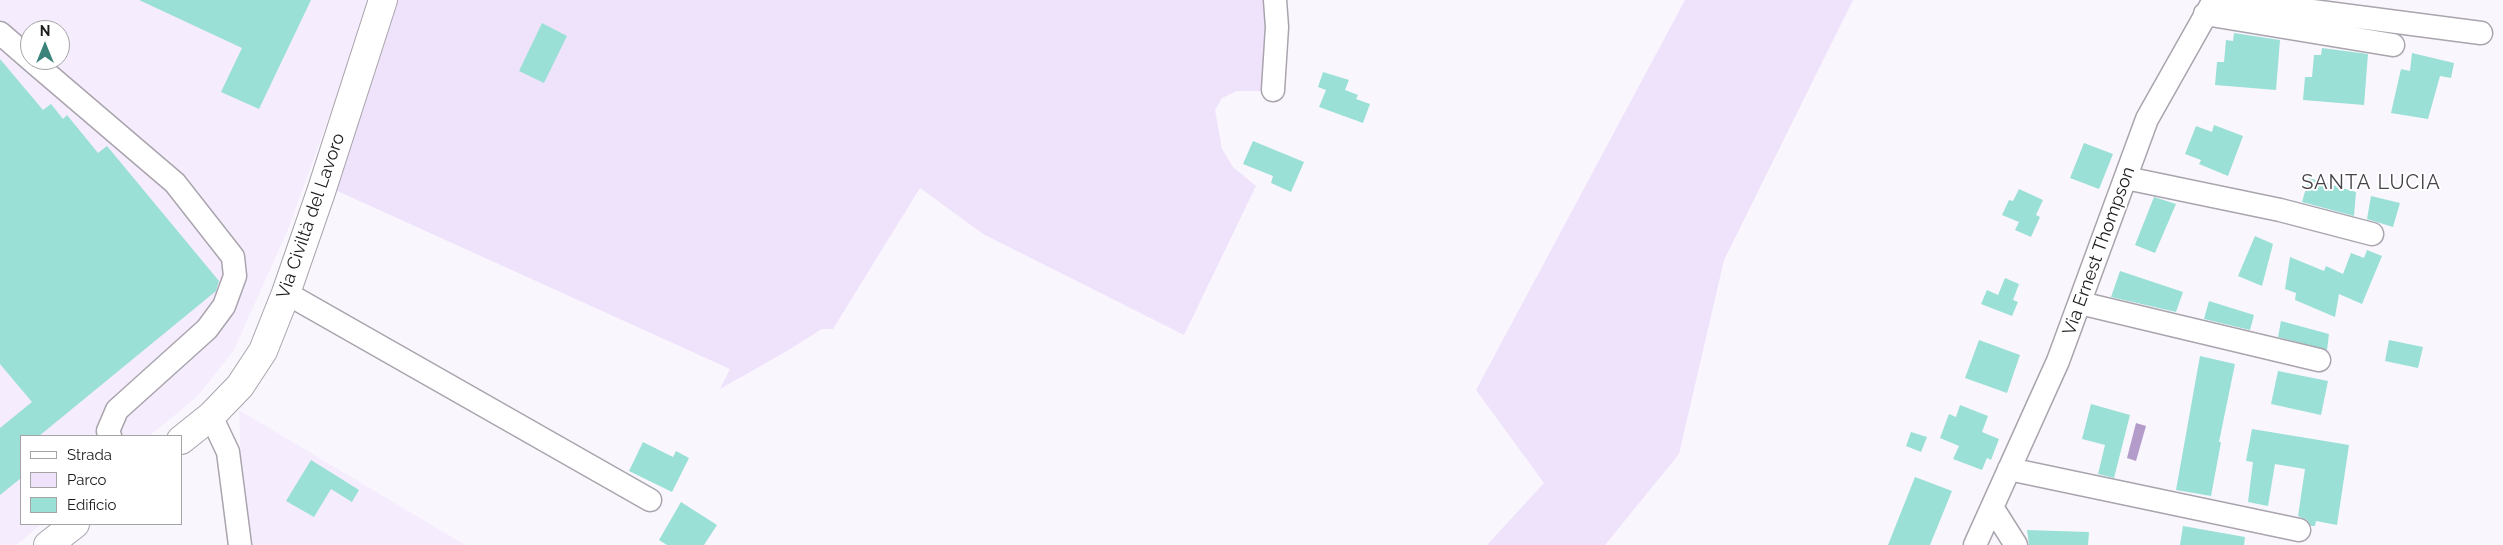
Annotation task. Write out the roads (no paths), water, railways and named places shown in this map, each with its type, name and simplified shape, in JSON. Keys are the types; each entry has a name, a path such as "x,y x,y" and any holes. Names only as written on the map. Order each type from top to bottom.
{"main road":[{"name":"Via Civiltà del Lavoro","path":"182,439 211,416 240,386 263,351 286,293 383,0"},
{"path":"48,545 74,525"}],"street":[{"path":"1273,90 1276,0"},
{"path":"2229,0 2481,33"},
{"path":"2209,7 2394,45"},
{"name":"Via Ernest Thompson","path":"1975,545 2058,361 2147,119 2209,7"},
{"path":"0,33 20,50"},
{"path":"44,70 175,183 233,257 235,276 224,306 207,329 117,410 108,431 110,435"},
{"path":"2126,178 2280,210 2372,234"},
{"path":"286,293 650,500"},
{"path":"2080,303 2319,360"},
{"path":"211,416 228,452 240,545"},
{"path":"2009,469 2299,530"},
{"path":"1992,507 2016,545"}],"district":[{"name":"SANTA LUCIA","path":"2371,183"}]}
